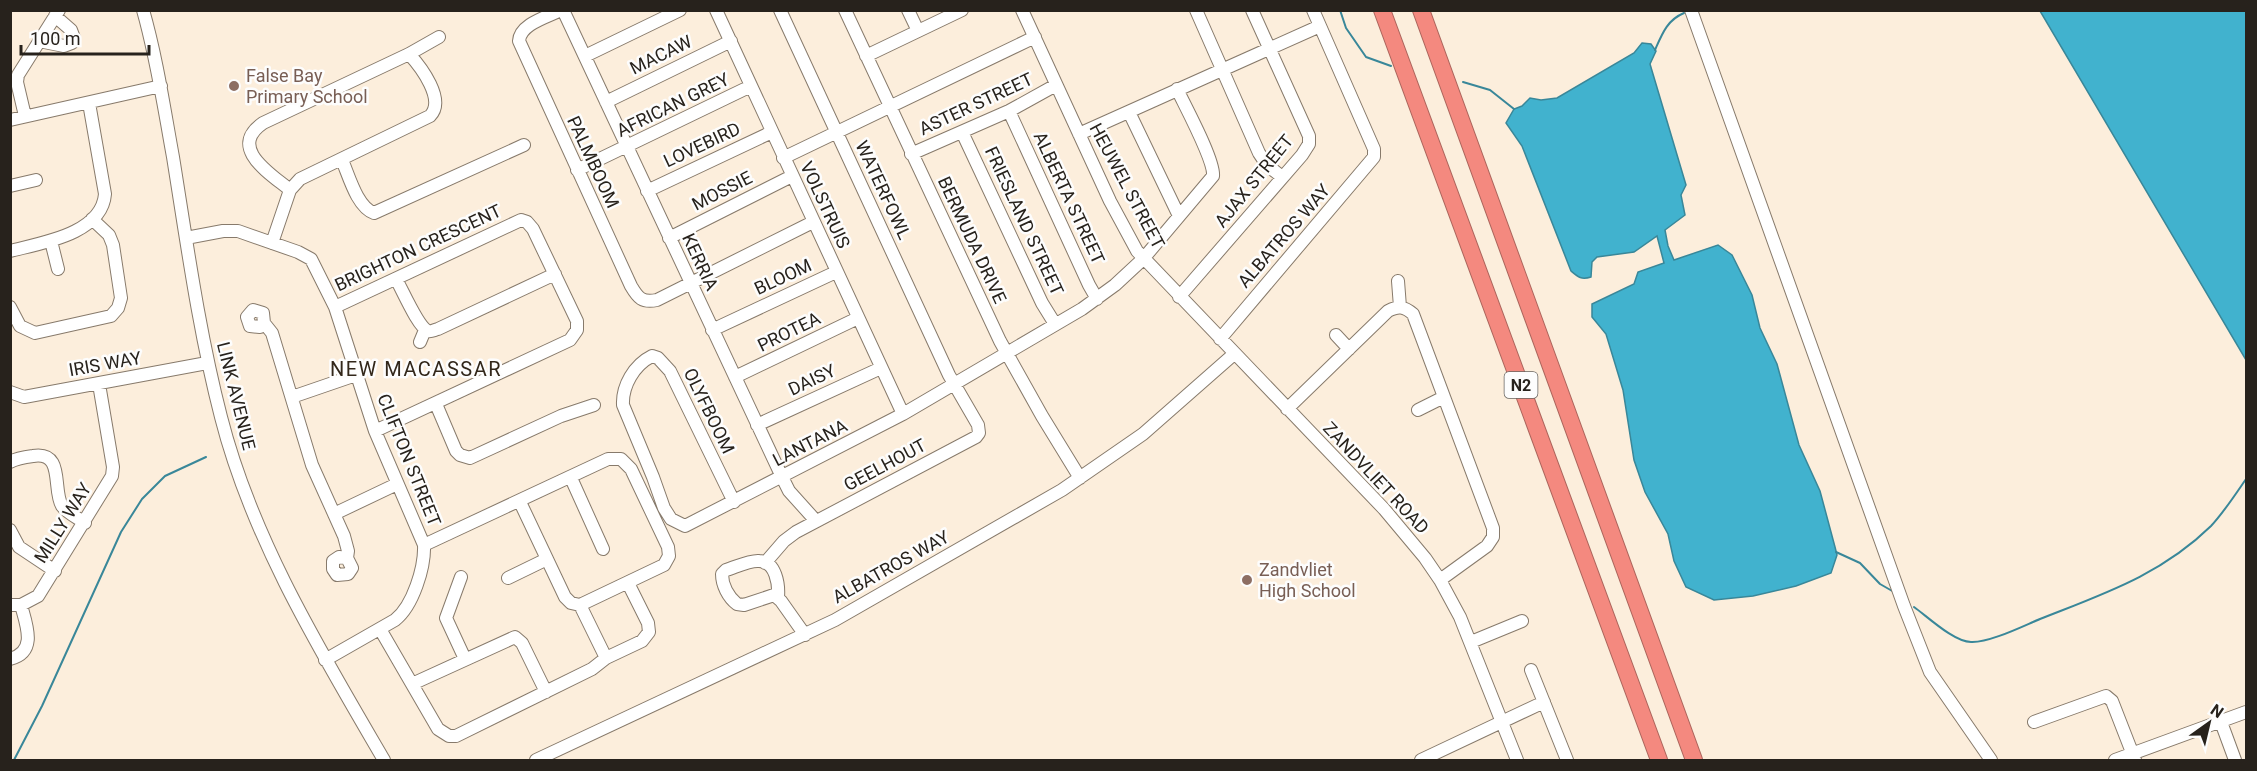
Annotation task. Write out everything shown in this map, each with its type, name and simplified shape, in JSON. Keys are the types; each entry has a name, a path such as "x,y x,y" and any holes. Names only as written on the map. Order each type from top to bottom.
{"highway":[{"name":"N2","path":"1382,10 1659,760"},
{"name":"N2","path":"1421,10 1694,760"}],"street":[{"name":"LINK AVENUE","path":"143,10 161,86 207,363 224,430 248,498 306,624 384,760"},
{"name":"PALMBOOM","path":"562,10 532,24 519,36 522,50 631,286 642,301 647,302 657,300 690,283"},
{"name":"KERRIA","path":"562,10 782,477 789,491 816,521"},
{"path":"585,56 680,10"},
{"name":"VOLSTRUIS","path":"716,10 903,414"},
{"name":"WATERFOWL","path":"780,10 954,384"},
{"name":"BERMUDA DRIVE","path":"845,10 888,106 1006,353 1080,478"},
{"path":"908,10 918,31"},
{"path":"866,56 962,10"},
{"name":"HEUWEL STREET","path":"1022,10 1110,201 1143,259 1234,354"},
{"path":"1196,10 1258,153 1267,165 1282,177"},
{"name":"AJAX STREET","path":"1179,297 1310,144 1309,136 1252,10"},
{"path":"1079,134 1320,26 1313,10"},
{"path":"1691,10 1904,606 1930,672 1945,697 1991,760"},
{"path":"26,116 17,79 39,41 57,13 74,38 72,43 64,46 39,41"},
{"name":"ALBATROS WAY","path":"1220,339 1374,157 1374,149 1320,26"},
{"path":"783,158 1035,37"},
{"path":"290,190 252,156 249,142 255,129 262,123 410,54 439,38"},
{"name":"MACAW","path":"606,102 731,41"},
{"path":"272,243 290,190 304,176 342,160 434,112 436,99 421,68 410,54"},
{"name":"ASTER STREET","path":"911,154 1009,111 1056,85"},
{"path":"10,120 161,86"},
{"name":"AFRICAN GREY","path":"578,170 751,86"},
{"name":"LANTANA","path":"679,524 685,526 734,502 903,414 1097,299 1143,259 1213,176 1214,170 1177,89"},
{"path":"10,251 75,233 92,219 102,203 105,194 89,103"},
{"name":"ALBERTA STREET","path":"1009,111 1097,299"},
{"path":"1129,112 1179,216"},
{"name":"LOVEBIRD","path":"647,191 772,132"},
{"name":"FRIESLAND STREET","path":"962,132 1042,303 1055,324"},
{"path":"342,160 369,218 495,152 524,145"},
{"name":"MOSSIE","path":"669,238 792,176"},
{"path":"10,186 36,180"},
{"path":"10,307 20,326 35,333 111,316 116,311 121,298 113,245 109,235 92,219"},
{"name":"BRIGHTON CRESCENT","path":"335,307 519,220 527,222 533,229 577,321 577,330 573,338 375,431"},
{"path":"690,283 813,222"},
{"name":"CLIFTON STREET","path":"186,238 230,230 238,231 311,259 335,307 375,431 424,545 424,560 407,607 399,616 325,660"},
{"path":"51,241 58,269"},
{"name":"BLOOM","path":"712,330 836,272"},
{"path":"425,330 438,329 555,274"},
{"path":"396,279 416,318 425,330"},
{"path":"1398,281 1400,307"},
{"path":"1287,409 1388,311 1400,307 1408,310 1415,319 1493,528 1493,537 1483,549 1440,580"},
{"name":"PROTEA","path":"735,378 858,318"},
{"path":"264,323 272,333 312,465 344,536 348,551 347,558"},
{"path":"420,342 425,330"},
{"path":"1336,335 1349,349"},
{"name":"ALBATROS WAY","path":"536,760 805,635 909,578 1080,478 1143,434 1234,354"},
{"name":"ZANDVLIET ROAD","path":"1234,354 1399,525 1440,580 1471,642 1517,760"},
{"name":"OLYFBOOM","path":"679,524 671,519 664,508 654,477 623,405 626,386 643,360 651,356 658,358 670,371 734,502"},
{"name":"IRIS WAY","path":"10,392 24,397 207,363"},
{"name":"DAISY","path":"757,425 881,368"},
{"path":"292,397 356,375"},
{"name":"MILLY WAY","path":"10,659 22,654 27,648 28,640 16,605 38,596 110,481 113,471 99,384"},
{"name":"GEELHOUT","path":"765,562 784,541 816,521 976,437 979,433 978,425 954,384"},
{"path":"1418,410 1444,397"},
{"path":"436,404 458,460 474,457 559,411 594,405"},
{"path":"10,462 18,458 40,455 48,458 55,468 61,503 66,510 85,523"},
{"path":"424,545 608,459 615,458 626,462 631,469 668,547 669,556 664,565 628,583 580,605 571,603 565,597 520,502"},
{"path":"571,478 603,549"},
{"path":"334,514 397,484"},
{"path":"10,530 19,547 55,571"},
{"path":"508,578 547,559"},
{"path":"778,597 769,595 744,605 737,604 730,597 722,581 722,575 726,570 759,560 765,562 772,568 777,580 778,597 805,635"},
{"path":"461,577 446,618 465,659"},
{"path":"380,628 438,729 449,736 456,735 592,669 606,658 642,641 649,632 649,626 628,583"},
{"path":"580,605 606,658"},
{"path":"1471,642 1522,621"},
{"path":"412,684 510,638 517,638 522,643 546,692"},
{"path":"1531,670 1566,760"},
{"path":"2034,722 2106,696 2112,701 2133,757"},
{"path":"1421,760 1544,702"},
{"path":"2115,760 2133,757 2247,712"},
{"path":"2221,722 2235,760"}],"water":[{"path":"2040,11 2246,11 2246,360"},
{"path":"1642,43 1651,44 1656,51 1650,64 1686,185 1681,195 1685,215 1665,230 1668,246 1674,260 1718,245 1732,255 1752,295 1760,328 1777,364 1799,445 1820,491 1837,555 1831,573 1796,586 1753,596 1714,600 1686,587 1674,561 1668,534 1645,492 1634,460 1623,390 1606,334 1592,317 1592,304 1634,284 1638,272 1664,263 1657,236 1634,252 1597,257 1592,262 1591,277 1582,278 1576,275 1571,271 1522,146 1506,123 1514,109 1522,106 1530,98 1541,100 1557,98 1634,53"}],"waterway":[{"path":"1340,10 1346,28 1366,57 1391,66"},
{"path":"1655,50 1669,24 1684,13"},
{"path":"1463,82 1490,90 1514,109"},
{"path":"14,760 42,706 121,532 142,499 165,476 206,457"},
{"path":"1914,607 1949,634 1964,641 1978,642 2006,634 2109,592 2172,558 2211,526 2246,479"},
{"path":"1836,552 1860,563 1880,584 1894,592"}],"place":[{"name":"False Bay Primary School","path":"234,86"},
{"name":"Zandvliet High School","path":"1247,580"}],"district":[{"name":"NEW MACASSAR","path":"416,369"}]}
